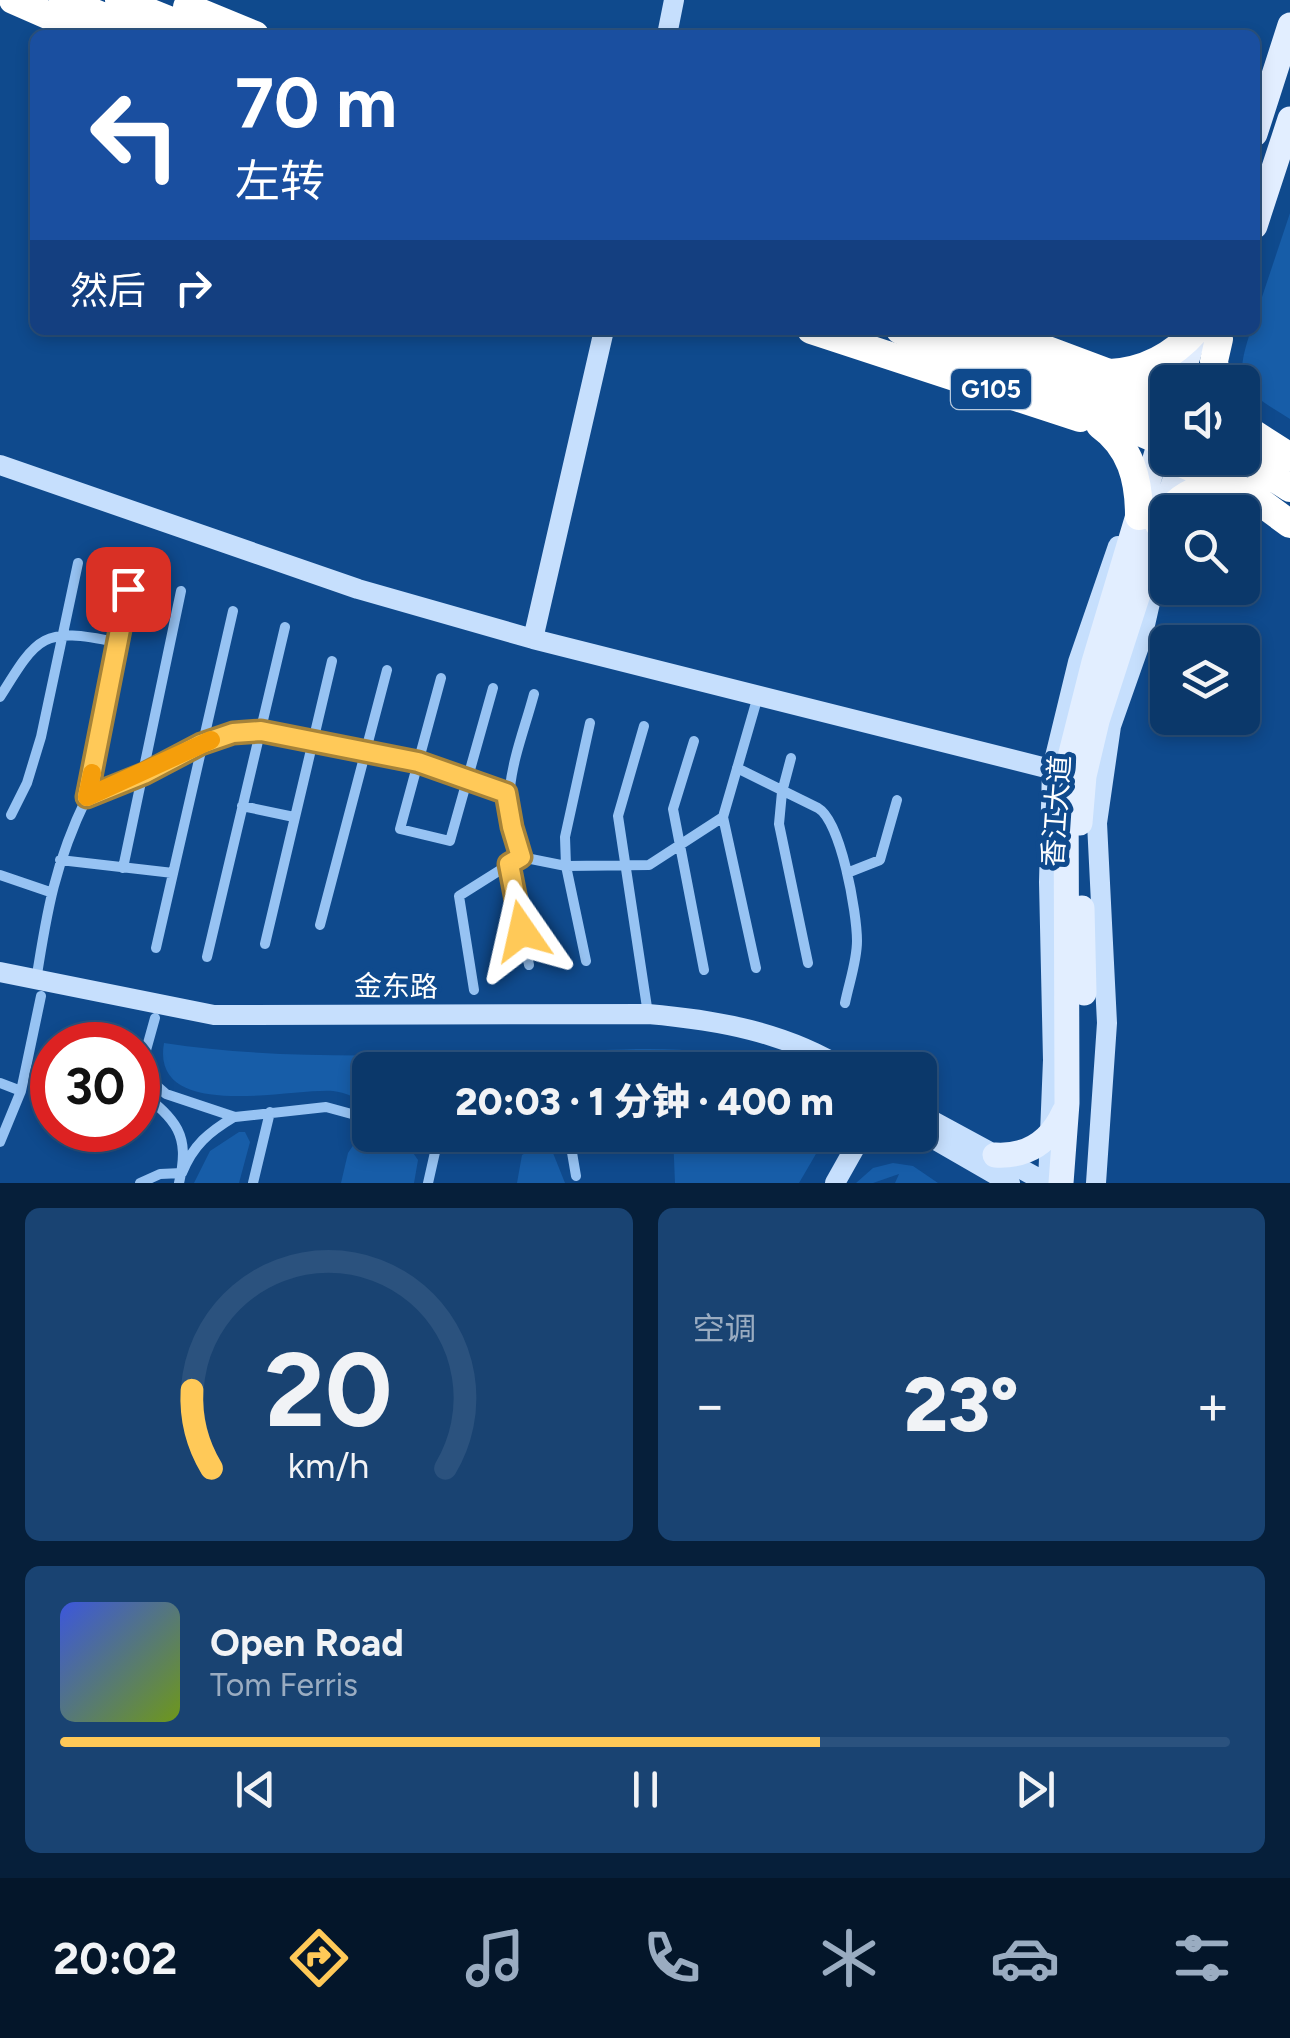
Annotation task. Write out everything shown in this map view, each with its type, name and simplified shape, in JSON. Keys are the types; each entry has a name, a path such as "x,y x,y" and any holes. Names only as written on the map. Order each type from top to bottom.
{"highway":[{"path":"14,0 82,30"},
{"path":"62,0 136,30"},
{"path":"118,0 193,30"},
{"path":"169,0 243,30"},
{"name":"G105","path":"830,335 1150,445"},
{"path":"911,335 1150,444"},
{"path":"970,335 1150,411"},
{"name":"G105","path":"1007,335 1150,388"},
{"path":"1108,373 1157,362 1203,335"},
{"path":"1209,335 1215,365"},
{"path":"1100,425 1126,451 1150,499"},
{"path":"1260,442 1290,457"},
{"path":"1260,452 1290,488"},
{"name":"G105","path":"1213,475 1248,493 1290,524"},
{"path":"1226,475 1250,484 1290,514"},
{"path":"1186,495 1207,486 1248,493"}],"main road":[{"path":"1260,118 1290,25"},
{"path":"1260,211 1290,119"},
{"path":"1190,365 1206,335"},
{"path":"1205,365 1208,335"},
{"path":"1061,1183 1067,1103 1059,771 1094,662 1150,530"},
{"name":"香江大道","path":"1077,1183 1084,1024 1080,853 1084,776 1096,721 1150,537"},
{"path":"1003,1175 1050,1134 1067,1103"}],"street":[{"path":"668,30 674,0"},
{"path":"533,639 603,335"},
{"path":"0,466 358,589 533,639 1059,771 1048,1183 1003,1175 937,1140"},
{"path":"0,1142 21,1091 50,892 87,797 135,562"},
{"path":"11,816 36,752 78,563"},
{"path":"1096,1183 1107,1023 1097,822 1112,726 1142,638 1150,571"},
{"path":"123,868 181,592"},
{"path":"156,948 233,610"},
{"path":"207,957 285,627"},
{"path":"0,697 26,656 46,639 65,633 116,642"},
{"path":"265,944 332,661"},
{"path":"320,926 387,670"},
{"path":"440,678 400,828 450,840 493,688"},
{"path":"521,857 506,793 534,694"},
{"path":"756,968 722,817 758,696"},
{"path":"586,961 566,866 565,838 590,723"},
{"path":"644,726 618,816 648,1014"},
{"path":"87,797 144,774 201,744 233,733 261,731 418,762 506,793"},
{"path":"694,741 674,809 704,970"},
{"path":"791,758 779,824 808,963"},
{"path":"737,768 826,812 847,873 857,940 844,1003"},
{"path":"847,873 880,860 897,800"},
{"path":"242,806 294,817"},
{"path":"474,990 459,896 521,857 566,866 649,865 722,817"},
{"path":"60,860 173,873"},
{"path":"509,864 530,965"},
{"path":"1,881 50,892"},
{"name":"金东路","path":"0,972 38,989 155,1018 213,1027 651,1024 712,1030 780,1052"},
{"name":"金东路","path":"0,986 214,1015 648,1014 714,1019 811,1052"},
{"path":"154,1022 155,1018"},
{"path":"0,1083 21,1091"},
{"path":"160,1089 235,1117"},
{"path":"180,1178 190,1152 200,1140 235,1117 326,1107 352,1114"},
{"path":"160,1108 182,1136 180,1178"},
{"path":"253,1183 270,1112"},
{"path":"937,1126 1003,1175"},
{"path":"428,1183 435,1152"},
{"path":"572,1152 576,1176"},
{"path":"835,1183 852,1152"},
{"path":"140,1183 160,1174 180,1178"}],"shaded area":[{"path":"1290,213 1290,419 1260,400 1260,365 1242,365 1249,335 1260,335 1260,303"},
{"path":"164,1043 259,1053 352,1055 352,1096 333,1091 257,1096 200,1093 179,1084 166,1068"},
{"path":"661,1049 704,1052 508,1052"},
{"path":"245,1132 250,1142 239,1183 194,1183 210,1151"},
{"path":"352,1147 352,1152 412,1152 418,1160 414,1183 341,1183"},
{"path":"674,1152 817,1152 799,1183 675,1183"},
{"path":"553,1153 565,1183 517,1183 522,1155"},
{"path":"893,1163 913,1166 938,1183 895,1183 899,1174 873,1183 856,1183 873,1168"}],"slow traffic":[{"path":"92,773 87,797 211,740"}],"route":[{"path":"128,589 87,797 144,774 201,744 233,733 261,731 366,749 468,777 506,793 521,857 509,864 522,931"}]}
